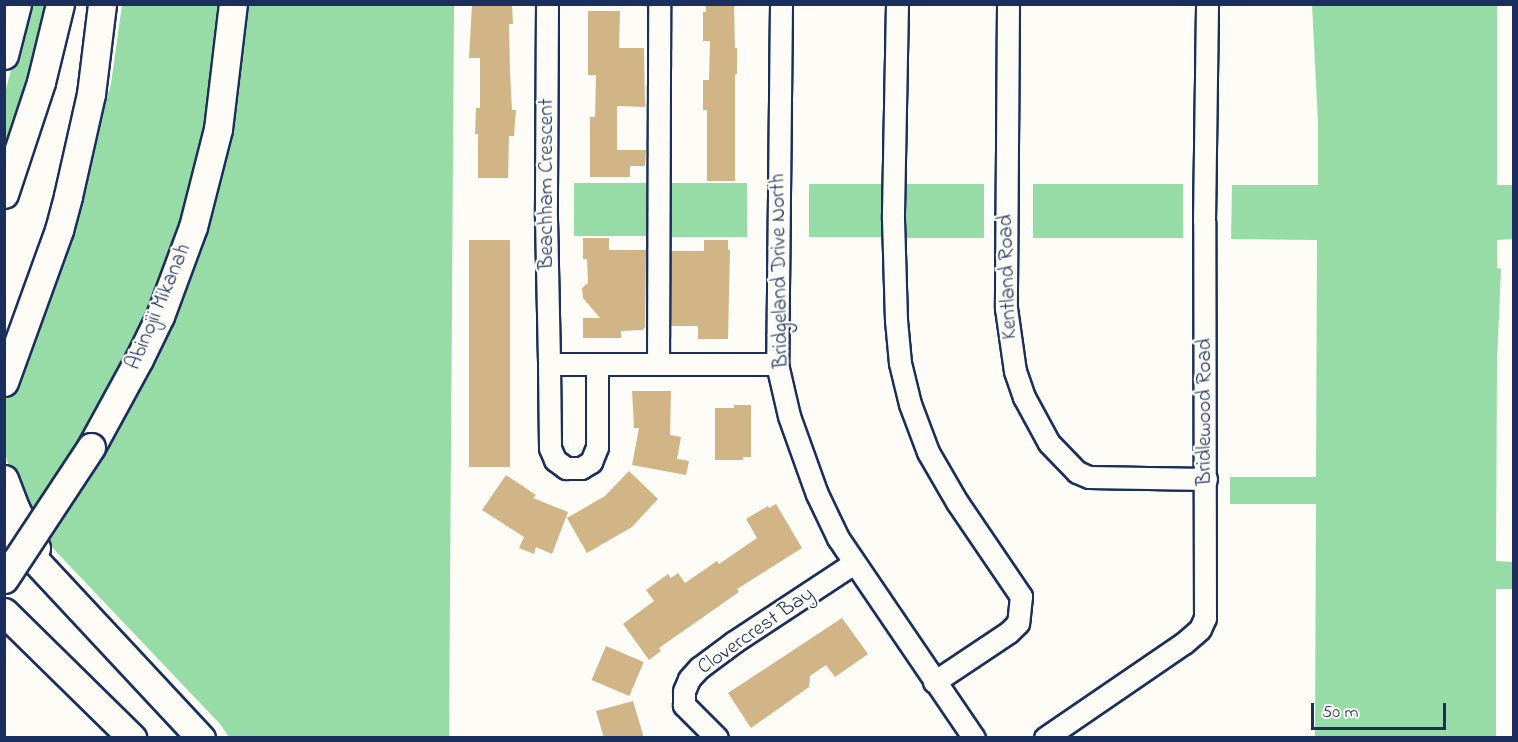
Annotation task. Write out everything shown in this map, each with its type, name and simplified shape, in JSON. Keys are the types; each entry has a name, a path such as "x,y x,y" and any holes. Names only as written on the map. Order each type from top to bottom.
{"main road":[{"path":"4,55 17,4"},
{"path":"4,194 41,82 60,4"},
{"path":"4,382 55,242 68,196 91,94 102,4"},
{"name":"Abinojii Mikanah","path":"4,579 67,487 91,447 160,316 193,227 218,129 233,4"},
{"path":"4,479 16,510 49,574"},
{"path":"4,527 201,738"},
{"path":"10,621 132,738"}],"street":[{"name":"Beachham Crescent","path":"547,4 546,218 550,448 555,460 566,468 581,468 591,462 597,447 597,364"},
{"path":"658,363 659,4"},
{"name":"Bridgeland Drive North","path":"781,4 777,364 789,416 817,494 854,563 974,738"},
{"path":"897,4 893,219 900,363 910,404 928,452 957,502 1021,596 1018,622 1009,632 934,682"},
{"name":"Kentland Road","path":"1008,4 1006,308 1015,371 1024,397 1049,443 1077,472 1089,477 1206,480"},
{"name":"Bridlewood Road","path":"1045,738 1184,643 1200,629 1206,606 1204,221 1207,4"},
{"path":"549,364 777,364"},
{"name":"Clovercrest Bay","path":"717,738 684,705 684,691 689,679 699,668 734,642 854,563"}],"green space":[{"path":"28,5 51,5 5,159 5,93"},
{"path":"122,5 454,5 449,737 229,737 220,724 47,542 19,501 5,453 6,399 62,261 111,84"},
{"path":"1312,5 1497,5 1497,185 1513,185 1514,239 1497,240 1497,268 1501,269 1497,361 1496,561 1513,562 1514,589 1496,589 1496,737 1315,737 1316,504 1230,504 1230,477 1316,477 1317,240 1231,239 1232,185 1318,185 1318,123"},
{"path":"574,183 654,183 654,236 574,236"},
{"path":"666,183 747,183 747,237 666,237"},
{"path":"809,184 888,184 888,237 809,237"},
{"path":"905,184 984,184 984,238 905,238"},
{"path":"1033,184 1183,184 1183,238 1033,238"}],"building":[{"path":"472,4 512,4 513,24 509,24 510,72 512,110 516,110 514,136 509,136 508,178 478,178 478,134 475,134 476,108 480,108 480,58 469,58"},
{"path":"706,4 734,4 735,48 737,48 735,181 707,181 707,110 703,110 703,80 709,80 710,41 703,41 703,12 706,12"},
{"path":"588,11 620,11 619,48 644,48 645,107 617,106 617,150 646,150 645,166 630,166 630,177 590,177 590,117 595,117 596,75 588,75"},
{"path":"583,238 609,238 609,250 646,250 645,327 643,330 621,331 621,338 583,338 583,318 600,318 583,298 582,288 588,283 587,259 583,259"},
{"path":"469,240 510,240 510,467 469,467"},
{"path":"704,240 728,240 728,250 730,250 728,339 698,339 698,326 671,326 671,251 704,251"},
{"path":"632,391 671,391 670,435 681,437 677,459 689,461 686,475 632,465 639,428 634,428"},
{"path":"734,405 751,405 751,457 743,457 743,460 715,460 715,408 734,408"},
{"path":"629,471 658,499 632,527 587,553 567,518 605,496"},
{"path":"506,475 536,495 533,498 568,512 552,554 536,547 534,554 519,548 524,537 482,510"},
{"path":"776,504 802,548 737,589 739,592 659,648 661,651 649,660 623,624 654,601 646,590 668,574 671,578 678,573 685,583 717,561 719,564 757,538 746,519"},
{"path":"842,618 868,654 835,677 826,665 810,676 809,687 751,728 728,693"},
{"path":"606,646 644,662 629,696 592,680"},
{"path":"633,701 644,738 604,738 596,711"}]}
